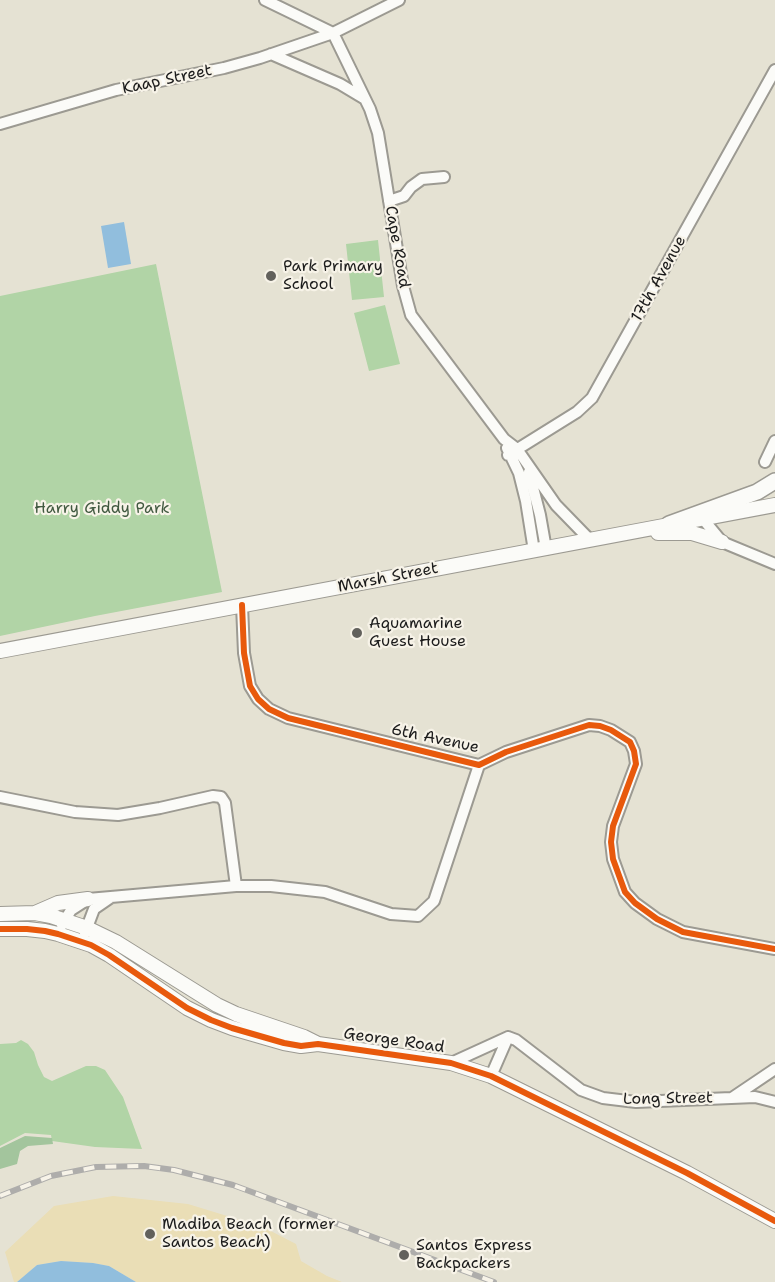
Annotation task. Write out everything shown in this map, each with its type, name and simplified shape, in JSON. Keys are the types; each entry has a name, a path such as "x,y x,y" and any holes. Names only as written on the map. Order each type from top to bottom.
{"main road":[{"path":"669,524 757,492 775,481"}],"street":[{"path":"265,0 333,33"},
{"name":"Kaap Street","path":"0,124 116,90 224,68 271,54 333,33 399,0"},
{"name":"Cape Road","path":"333,33 365,99 378,133 408,309 513,452 527,466 556,505 590,540"},
{"path":"271,54 332,81 365,99"},
{"path":"773,75 775,90"},
{"name":"17th Avenue","path":"513,452 577,412 592,398 773,75"},
{"path":"389,201 404,196 422,179 444,177"},
{"path":"765,462 775,441"},
{"name":"Cape Road","path":"513,452 540,550"},
{"name":"Cape Road","path":"527,466 540,515 540,550"},
{"name":"Marsh Street","path":"0,651 775,505"},
{"path":"703,519 722,542"},
{"path":"617,535 692,533 722,542 775,564"},
{"name":"6th Avenue","path":"242,605 244,653 250,686 258,699 269,709 288,718 480,765 506,752 589,725 600,726 630,741 636,764 613,826 611,842 613,859 625,892 635,903 657,919 683,932 775,948"},
{"path":"35,914 58,903 88,898 236,886 272,886 325,892 392,914 418,916 434,901 480,765"},
{"path":"0,797 54,808 118,815 213,796 221,797 225,803 236,886"},
{"path":"81,941 94,909 113,897"},
{"path":"58,934 71,910 88,898"},
{"name":"George Road","path":"0,914 35,914 87,928 116,942 217,1005 236,1014 304,1036 318,1044"},
{"name":"George Road","path":"0,929 27,928 81,941 109,955 159,990 211,1020 284,1043 301,1046 318,1044 451,1063 491,1076 687,1173 775,1221"},
{"path":"451,1063 508,1038"},
{"path":"491,1076 508,1038"},
{"name":"Long Street","path":"508,1038 516,1040 581,1090 603,1098 636,1102 754,1097 775,1102"},
{"path":"731,1098 775,1069"}],"green space":[{"path":"378,240 384,297 352,300 346,244"},
{"name":"Harry Giddy Park","path":"156,264 222,592 0,636 0,296"},
{"path":"385,305 400,364 369,371 354,313"},
{"path":"21,1040 28,1044 34,1052 44,1077 52,1081 86,1066 96,1066 105,1070 123,1097 142,1149 95,1147 52,1141 51,1135 25,1133 0,1146 0,1044 16,1043"},
{"path":"25,1136 52,1138 53,1144 28,1146 20,1151 17,1164 0,1169 0,1148"}],"sand":[{"name":"Madiba Beach (former Santos Beach)","path":"113,1196 188,1204 263,1227 296,1244 301,1261 342,1282 136,1282 109,1266 61,1261 37,1265 14,1282 5,1252 54,1206"}],"water":[{"path":"124,222 131,264 108,268 101,226"},
{"path":"61,1261 109,1266 136,1282 17,1282 37,1265"}],"railway":[{"path":"0,1196 51,1176 96,1167 144,1166 174,1170 233,1185 494,1282"}],"cycle path":[{"path":"242,605 244,653 250,686 258,699 269,709 288,718 479,765 506,752 589,725 611,730 630,742 636,764 613,826 611,842 613,859 625,892 635,903 657,919 683,932 775,949"},
{"path":"0,929 45,931 91,945 187,1008 232,1028 301,1046 318,1044 451,1063 491,1076 687,1173 775,1221"}],"place":[{"name":"Park Primary School","path":"271,276"},
{"name":"Aquamarine Guest House","path":"357,633"},
{"name":"Madiba Beach (former Santos Beach)","path":"150,1234"},
{"name":"Santos Express Backpackers","path":"404,1255"}]}
